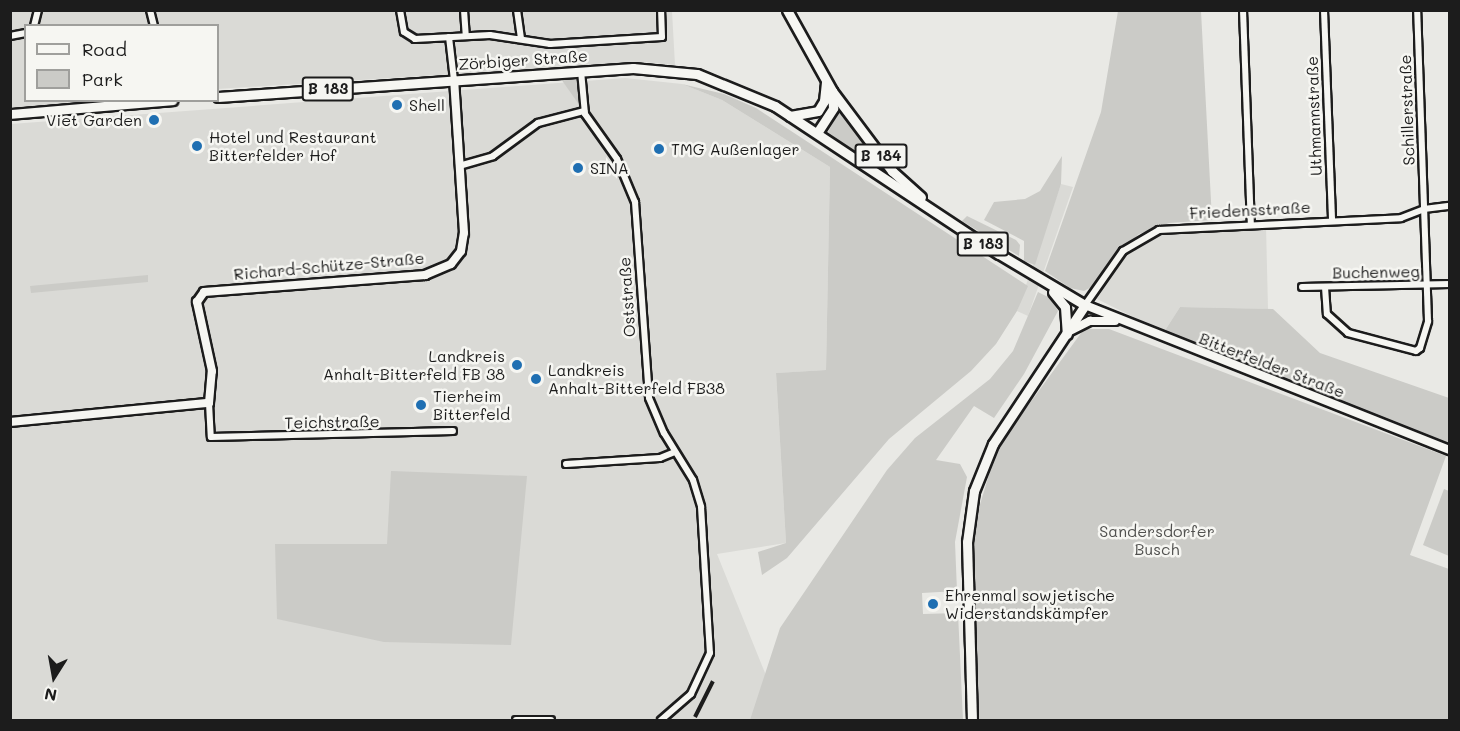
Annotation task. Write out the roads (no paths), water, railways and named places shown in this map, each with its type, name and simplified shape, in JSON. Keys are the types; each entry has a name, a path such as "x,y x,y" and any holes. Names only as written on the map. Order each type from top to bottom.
{"main road":[{"name":"B 184","path":"787,10 832,91 892,171 937,214"},
{"name":"Zörbiger Straße","path":"219,97 644,68 689,73 743,91 817,133"},
{"path":"790,116 818,111 824,101 826,82"},
{"path":"817,133 833,108 832,91"},
{"path":"10,114 152,102"},
{"name":"B 183","path":"817,133 1028,273 1085,305"},
{"name":"B 183","path":"1048,285 1065,307 1067,333"},
{"path":"972,720 967,542 974,491 993,444 1085,305"}],"street":[{"path":"400,10 402,30 411,38 466,36 572,44 662,37 661,10"},
{"path":"464,10 466,36"},
{"path":"517,10 521,39"},
{"path":"1243,10 1251,224"},
{"name":"Uthmannstraße","path":"1324,10 1332,220"},
{"name":"Schillerstraße","path":"1325,287 1327,314 1348,333 1416,351 1420,348 1428,321 1417,10"},
{"path":"449,37 459,166 493,156 538,123 584,111 581,71"},
{"name":"Oststraße","path":"584,111 617,159 635,202 647,385 654,411 700,498 711,643 704,670 691,694 661,720"},
{"name":"Richard-Schütze-Straße","path":"209,403 213,378 199,295 209,291 425,275 443,270 458,256 464,237 459,166"},
{"name":"Friedensstraße","path":"1085,305 1123,251 1144,235 1171,228 1401,218 1424,209 1449,206"},
{"name":"Buchenweg","path":"1302,287 1449,284"},
{"name":"Bitterfelder Straße","path":"1085,305 1118,321 1449,450"},
{"path":"1067,333 1092,321 1118,321"},
{"path":"10,422 209,403"},
{"name":"Teichstraße","path":"209,403 211,437 453,431"},
{"path":"566,464 660,458 675,452"},
{"path":"516,720 551,720"}],"railway":[{"path":"695,717 713,681"}],"place":[{"name":"Shell","path":"397,105"},
{"name":"Viet Garden","path":"154,120"},
{"name":"Hotel und Restaurant Bitterfelder Hof","path":"197,146"},
{"name":"TMG Außenlager","path":"659,149"},
{"name":"SINA","path":"578,168"},
{"name":"Landkreis Anhalt-Bitterfeld FB 38","path":"517,365"},
{"name":"Landkreis Anhalt-Bitterfeld FB38","path":"536,379"},
{"name":"Tierheim Bitterfeld","path":"421,405"},
{"name":"Ehrenmal sowjetische Widerstandskämpfer","path":"933,604"}],"park label":[{"name":"Sandersdorfer Busch","path":"1157,540"}]}
